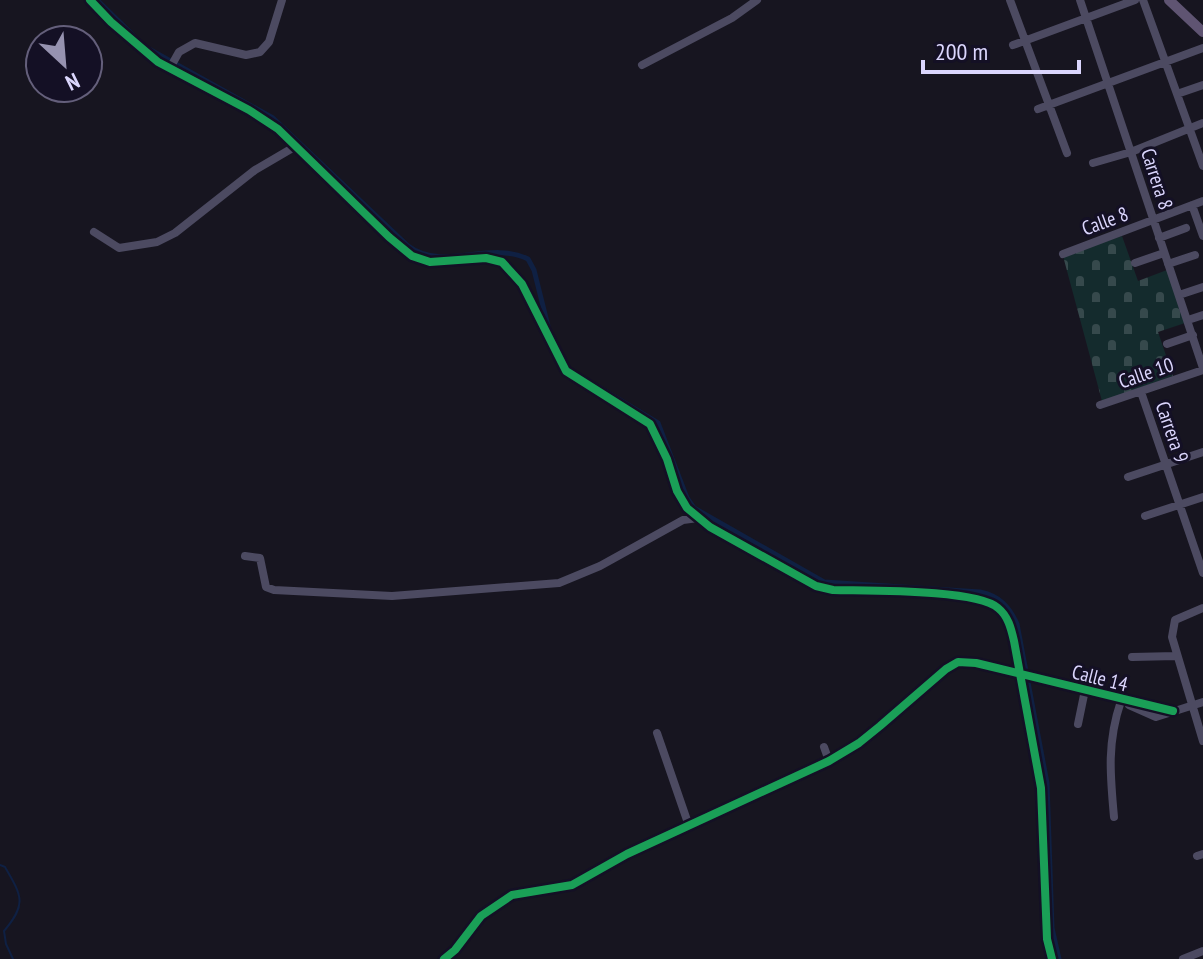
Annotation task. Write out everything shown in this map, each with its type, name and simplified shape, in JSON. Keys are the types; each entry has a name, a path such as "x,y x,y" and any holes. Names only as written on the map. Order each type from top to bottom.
{"main road":[{"path":"1169,0 1203,32"}],"street":[{"path":"90,0 145,52 260,117 296,146 412,256 437,262 496,259 510,269 525,290 566,371 650,424 667,459 680,499 698,518 816,586 833,590 930,594 990,602 1007,619 1041,788 1047,939 1052,959"},
{"path":"170,68 179,52 195,43 246,55 260,52 269,42 282,0"},
{"path":"642,65 732,18 757,0"},
{"path":"1010,0 1067,153"},
{"name":"Carrera 8","path":"1080,0 1203,369"},
{"path":"1013,45 1135,0"},
{"path":"1143,0 1203,166"},
{"path":"1038,109 1203,48"},
{"path":"1177,94 1203,85"},
{"path":"1093,163 1131,152 1203,123"},
{"path":"94,232 119,248 157,242 175,233 255,170 296,146"},
{"name":"Calle 8","path":"1063,254 1203,201"},
{"path":"1192,205 1203,236"},
{"path":"1159,238 1186,228"},
{"path":"1135,263 1164,253"},
{"path":"1168,264 1195,255"},
{"path":"1179,295 1203,287"},
{"path":"1188,320 1203,315"},
{"path":"1167,344 1193,335"},
{"name":"Calle 10","path":"1100,405 1203,369"},
{"name":"Carrera 9","path":"1141,392 1203,573"},
{"path":"1128,477 1203,452"},
{"path":"1145,516 1203,497"},
{"path":"245,556 260,558 266,587 274,590 392,596 522,586 568,581 683,520 698,518"},
{"path":"1203,608 1175,620 1172,637 1203,741"},
{"path":"1132,657 1176,656"},
{"name":"Calle 14","path":"444,959 455,950 481,916 512,895 572,885 627,854 829,761 870,735 952,665 976,663 1121,701 1173,711 1203,702"},
{"path":"1078,724 1085,690"},
{"path":"1114,817 1109,748 1121,701"},
{"path":"657,733 689,826"},
{"path":"824,747 829,761"},
{"path":"1183,959 1203,951"}],"green space":[{"path":"1122,236 1138,281 1167,270 1185,323 1158,332 1173,376 1102,401 1063,256"}],"waterway":[{"path":"97,0 139,41"},
{"path":"147,48 273,118 408,246 436,256 498,253 528,259 534,270 548,326"},
{"path":"595,385 658,423 687,498 694,508 824,582 980,592 993,596 1007,607 1017,624 1047,783 1052,928 1059,959"},
{"path":"0,865 11,877 20,900 16,914 4,931 13,959"}],"cycle path":[{"path":"90,0 158,62 249,110 278,129 412,256 430,262 486,258 502,262 522,284 566,371 650,424 667,459 677,491 687,508 710,527 816,586 833,590 945,594 968,597 998,608 1009,623 1014,641 1041,788 1047,939 1052,959"},
{"path":"444,959 455,950 481,916 512,895 572,885 627,854 829,761 859,743 958,662 976,663 1173,711"}]}
